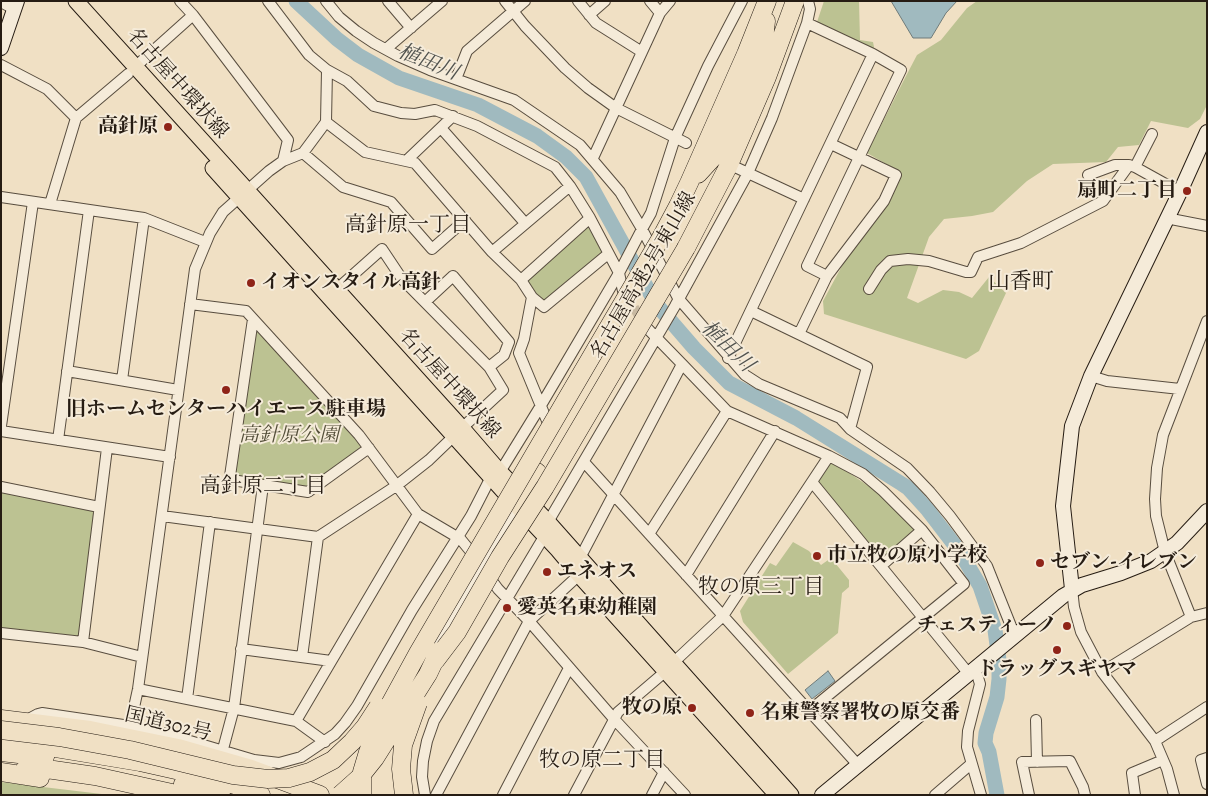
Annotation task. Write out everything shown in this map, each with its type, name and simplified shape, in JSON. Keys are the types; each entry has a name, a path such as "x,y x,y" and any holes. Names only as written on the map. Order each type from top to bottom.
{"highway":[{"name":"名古屋高速2号東山線","path":"434,663 478,582 500,557 546,487 674,242 678,206 746,54 767,1"},
{"name":"名古屋高速2号東山線","path":"482,544 674,242 710,204 731,167 796,1"},
{"path":"522,503 674,242"},
{"path":"1,730 59,737 130,750 233,775 268,779 289,778 310,772 333,760 365,727 458,574 482,544"},
{"path":"361,795 362,772 368,752 383,717 482,544"},
{"path":"340,795 359,778 375,758 434,663"},
{"path":"404,795 401,768 403,745 434,663"},
{"name":"国道302号","path":"1,719 90,730 178,748 236,764 320,795"},
{"path":"1,739 148,764 235,785 261,795"},
{"path":"1,752 82,762 138,773 221,795"},
{"path":"1,762 95,776 181,795"},
{"path":"1,772 142,795"}],"main road":[{"name":"名古屋中環状線","path":"63,1 131,71 243,193 458,432"},
{"name":"名古屋中環状線","path":"76,1 131,71"},
{"name":"名古屋中環状線","path":"243,193 336,290 495,475 546,528 580,558 777,795"},
{"name":"名古屋中環状線","path":"546,528 579,576 670,667 791,795"}],"street":[{"path":"180,1 193,15 288,140 283,162"},
{"path":"268,1 309,54 327,70 347,81 374,106 401,113 415,114 435,110 453,116 506,140 555,167 570,186 590,218 608,254 620,270 623,291"},
{"path":"326,1 339,17 356,31 398,56 514,100 580,145 620,192 676,302 750,379 840,418 850,429 907,468 950,516 987,566 1014,636"},
{"path":"388,1 411,28"},
{"path":"386,49 442,1"},
{"path":"506,1 525,26 564,68 616,108 686,143"},
{"path":"456,79 467,50 525,1"},
{"path":"578,1 596,23 642,52"},
{"path":"589,15 605,1"},
{"path":"650,1 660,13"},
{"path":"593,158 660,13 670,1"},
{"path":"24,721 42,713 130,726 162,732 254,760 279,763 300,757 325,742 345,723 495,475 540,407 640,234 651,213 675,138 708,66 742,1"},
{"path":"425,795 422,777 423,761 434,721 507,598 748,173 772,118 807,23 810,9 808,1"},
{"path":"1,2 16,5 1,48"},
{"path":"50,204 76,118 193,15"},
{"path":"807,23 873,54 901,70 807,266 827,276"},
{"path":"728,358 873,54"},
{"path":"1,65 47,89 76,118"},
{"path":"130,726 138,689 195,269 205,242 223,212 269,170 303,153 326,122 327,70"},
{"path":"406,161 453,116"},
{"path":"326,122 365,152 414,162 492,252 521,280 532,297 544,307 608,254"},
{"path":"441,128 525,223"},
{"path":"1174,795 1167,769 1155,741 1102,672 1082,632 1074,607 1063,506 1072,426 1091,376 1207,132"},
{"path":"869,289 881,270 890,261 908,258 929,261 971,272 978,257 1021,243 1103,201 1132,166 1152,134"},
{"path":"799,334 827,276 884,201 896,175 831,144"},
{"path":"303,153 343,187 391,202 432,249 465,220"},
{"path":"1088,175 1115,165 1132,166 1180,192"},
{"path":"731,167 804,199"},
{"path":"492,252 570,186"},
{"path":"1,197 144,218 205,242"},
{"path":"1,426 33,202"},
{"path":"58,440 89,210"},
{"path":"122,380 144,218"},
{"path":"521,280 590,218"},
{"path":"1166,218 1207,226"},
{"path":"162,516 318,537 396,486 429,460 503,390 490,367 402,279 382,249 336,290"},
{"path":"425,302 453,276 509,342 504,355 490,367"},
{"path":"532,297 524,339 519,352 540,407 548,421 552,437"},
{"path":"190,304 246,311 359,435 418,514 458,536 498,589 685,795"},
{"path":"750,311 866,367 850,429"},
{"path":"253,319 230,476 232,480 308,492 368,448"},
{"path":"1191,617 1165,552 1156,516 1155,499 1157,468 1163,435 1207,321"},
{"path":"647,328 658,334 682,364 727,411 829,456 863,474 922,530 964,584 809,711"},
{"path":"580,558 682,364"},
{"path":"67,371 178,390"},
{"path":"1091,376 1107,381 1180,389"},
{"path":"650,534 727,411"},
{"path":"686,575 775,431"},
{"path":"1,432 170,457"},
{"path":"83,642 107,448"},
{"path":"574,795 618,712 670,667 723,616 829,456"},
{"path":"584,462 858,765"},
{"path":"812,482 922,618 972,671 980,684 968,731 967,747 971,764 978,779 981,795"},
{"path":"222,749 234,708 263,485"},
{"path":"1,487 99,507"},
{"path":"345,795 484,569 522,503"},
{"path":"822,795 1072,589 1136,568 1165,552 1177,543 1207,511"},
{"path":"296,721 418,514"},
{"path":"187,699 210,522"},
{"path":"881,566 922,530"},
{"path":"302,657 318,537"},
{"path":"361,795 484,569"},
{"path":"436,795 529,621 579,576"},
{"path":"1102,672 1191,617 1207,613"},
{"path":"1,634 83,642 142,657"},
{"path":"241,649 331,661"},
{"path":"503,795 569,668"},
{"path":"138,689 296,721 325,742"},
{"path":"1155,741 1207,707"},
{"path":"1036,720 1037,762"},
{"path":"1207,758 1201,760 1207,784"},
{"path":"1135,795 1132,773 1163,760"},
{"path":"1029,795 1022,762 1070,761 1085,795"},
{"path":"936,795 971,764"},
{"path":"652,795 664,772"}],"green space":[{"path":"824,1 859,1 860,40 873,42 875,52 817,22"},
{"path":"977,1 1207,1 1207,105 1200,119 1188,128 1151,121 1139,145 1118,147 1106,162 1053,164 1027,181 993,212 944,219 929,237 907,298 918,303 943,290 959,292 972,298 989,277 1006,293 979,351 966,359 824,314 823,301 849,253 900,172 867,153 906,76 917,55 941,40 967,8"},
{"path":"587,226 603,249 602,254 546,301 543,301 527,285 528,279"},
{"name":"高針原公園","path":"260,331 363,445 361,449 307,488 233,475 254,333"},
{"path":"833,462 886,498 916,531 882,561 818,481 830,463"},
{"path":"1,490 96,509 81,638 1,630"},
{"path":"793,542 809,551 821,565 831,558 849,580 849,587 842,593 838,633 788,674 743,622 740,611 770,563 776,566"},
{"path":"1,782 110,795 1,795"}],"water":[{"path":"891,1 957,1 946,13 931,38 913,38"},
{"path":"828,671 835,681 812,699 805,690"}],"waterway":[{"name":"植田川","path":"296,1 337,39 358,55 399,78 478,105 537,136 566,157 586,177 656,304 694,348 729,383 796,418 902,484 927,509 960,552 980,586 995,630 999,660 999,679 997,697 986,733 985,743 989,752 997,795"}],"tunnel":[{"path":"626,295 645,325"}],"place":[{"name":"高針原","path":"168,127"},
{"name":"扇町二丁目","path":"1187,191"},
{"name":"イオンスタイル高針","path":"251,283"},
{"name":"旧ホームセンターハイエース駐車場","path":"226,390"},
{"name":"市立牧の原小学校","path":"817,556"},
{"name":"セブン-イレブン","path":"1040,563"},
{"name":"エネオス","path":"547,572"},
{"name":"愛英名東幼稚園","path":"507,608"},
{"name":"チェスティーノ","path":"1067,626"},
{"name":"ドラッグスギヤマ","path":"1057,650"},
{"name":"牧の原","path":"692,708"},
{"name":"名東警察署牧の原交番","path":"750,713"}],"district":[{"name":"高針原一丁目","path":"408,226"},
{"name":"山香町","path":"1021,283"},
{"name":"高針原二丁目","path":"263,487"},
{"name":"牧の原三丁目","path":"761,588"},
{"name":"牧の原二丁目","path":"602,761"}]}
